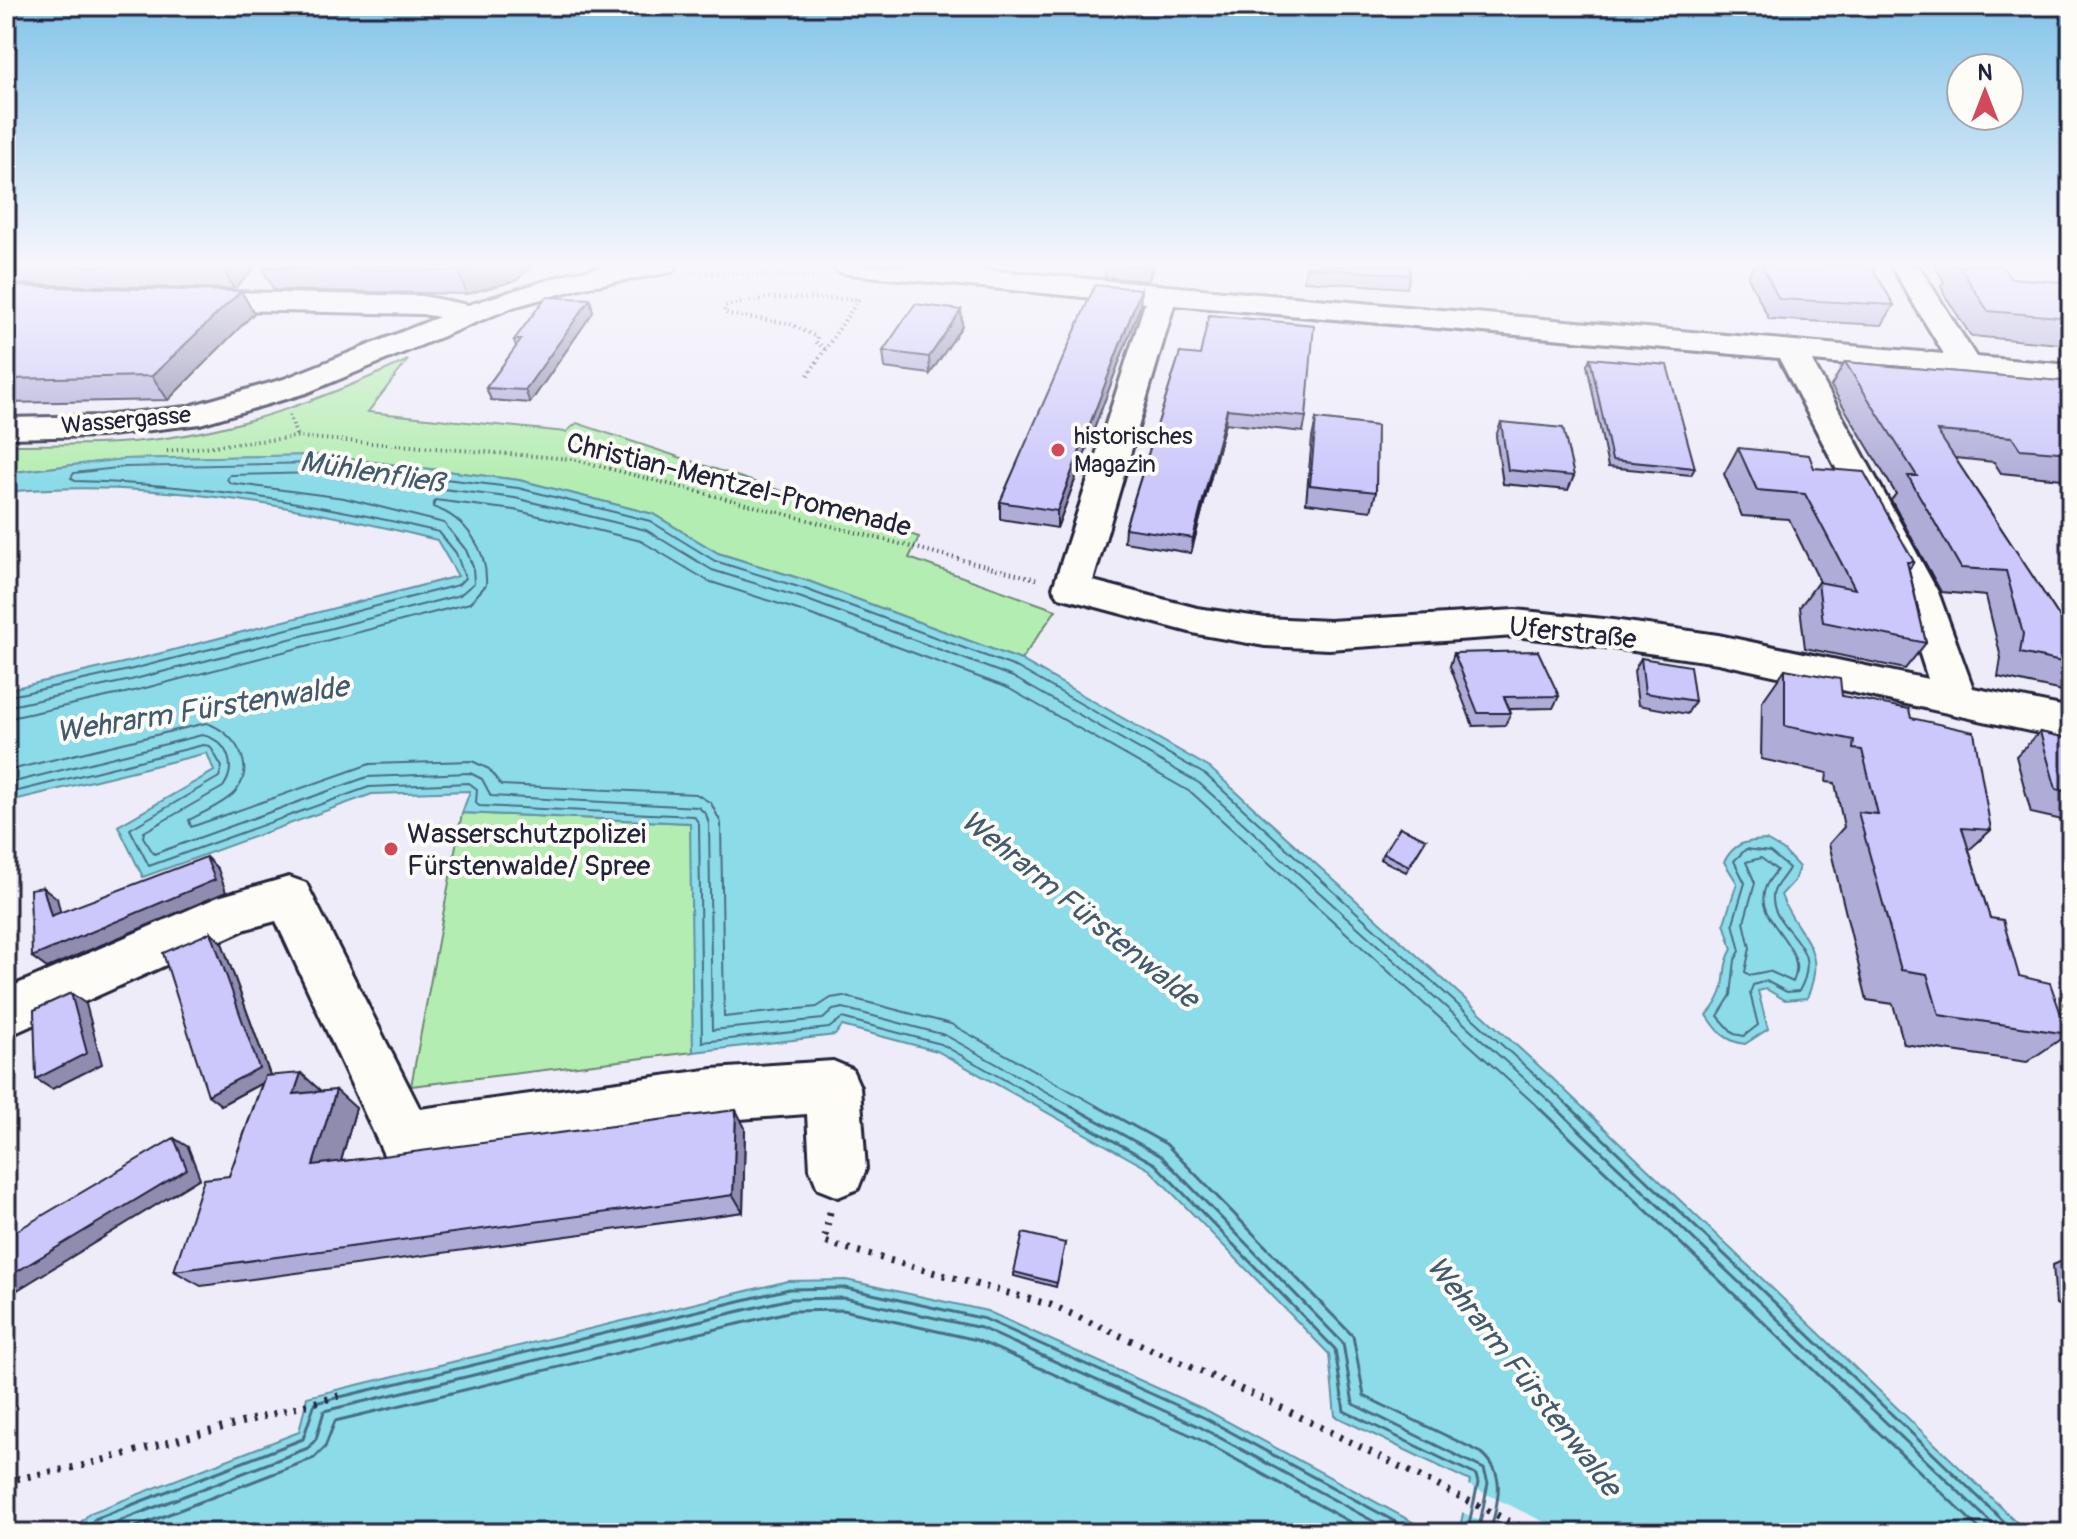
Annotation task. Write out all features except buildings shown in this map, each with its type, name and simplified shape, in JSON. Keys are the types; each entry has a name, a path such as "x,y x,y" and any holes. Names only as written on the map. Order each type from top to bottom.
{"street":[{"name":"Wassergasse","path":"6,428 102,426 188,417 295,386 408,338"},
{"path":"1072,588 1149,338"},
{"path":"1640,338 2071,374"},
{"path":"1949,338 1966,365"},
{"path":"1791,351 1919,592 1956,700"},
{"name":"Uferstraße","path":"1072,588 1197,621 1265,632 1329,635 1515,623 1718,649 2071,724"},
{"path":"6,1014 235,912 289,897 405,1138 713,1095 833,1087 838,1169"}],"path":[{"path":"817,338 816,342 825,349"},
{"path":"808,375 833,338"},
{"name":"Christian-Mentzel-Promenade","path":"292,425 297,437 572,459 1072,588"},
{"path":"838,1169 824,1242 1051,1305 1272,1403 1533,1533"},
{"path":"6,1481 81,1466 339,1396"}],"green space":[{"path":"408,360 368,412 566,432 577,423 919,537 909,558 1056,610 1021,660 808,581 718,553 653,514 519,480 317,455 124,459 6,473 6,445 121,443 191,434 287,409"},
{"path":"462,813 691,823 693,1052 411,1086"}],"water":[{"path":"317,455 519,480 653,514 718,553 808,581 1021,660 1210,768 1550,1076 2028,1533 70,1533 90,1513 299,1432 307,1397 788,1281 846,1280 987,1311 1208,1411 1418,1525 1459,1532 1470,1481 1335,1416 1329,1354 1150,1170 937,1051 842,1026 835,1035 693,1052 690,823 462,813 470,791 372,794 143,877 118,826 214,771 207,753 6,802 6,690 127,662 458,576 437,540 385,528 278,506 169,492 60,489 6,492 6,473 124,459"},
{"path":"1766,840 1783,850 1799,867 1794,881 1781,895 1813,954 1813,980 1807,998 1785,1000 1766,989 1758,991 1768,1029 1745,1044 1722,1034 1707,1015 1720,996 1732,949 1724,923 1737,883 1724,862 1741,844"}],"pier":[{"path":"1466,1484 1567,1533 1504,1533 1460,1511"}],"place":[{"name":"historisches Magazin","path":"1058,450"},
{"name":"Wasserschutzpolizei Fürstenwalde/ Spree","path":"391,849"}],"water label":[{"name":"Mühlenfließ","path":"372,472"},
{"name":"Wehrarm Fürstenwalde","path":"202,709"},
{"name":"Wehrarm Fürstenwalde","path":"1080,909"},
{"name":"Wehrarm Fürstenwalde","path":"1524,1376"}]}
